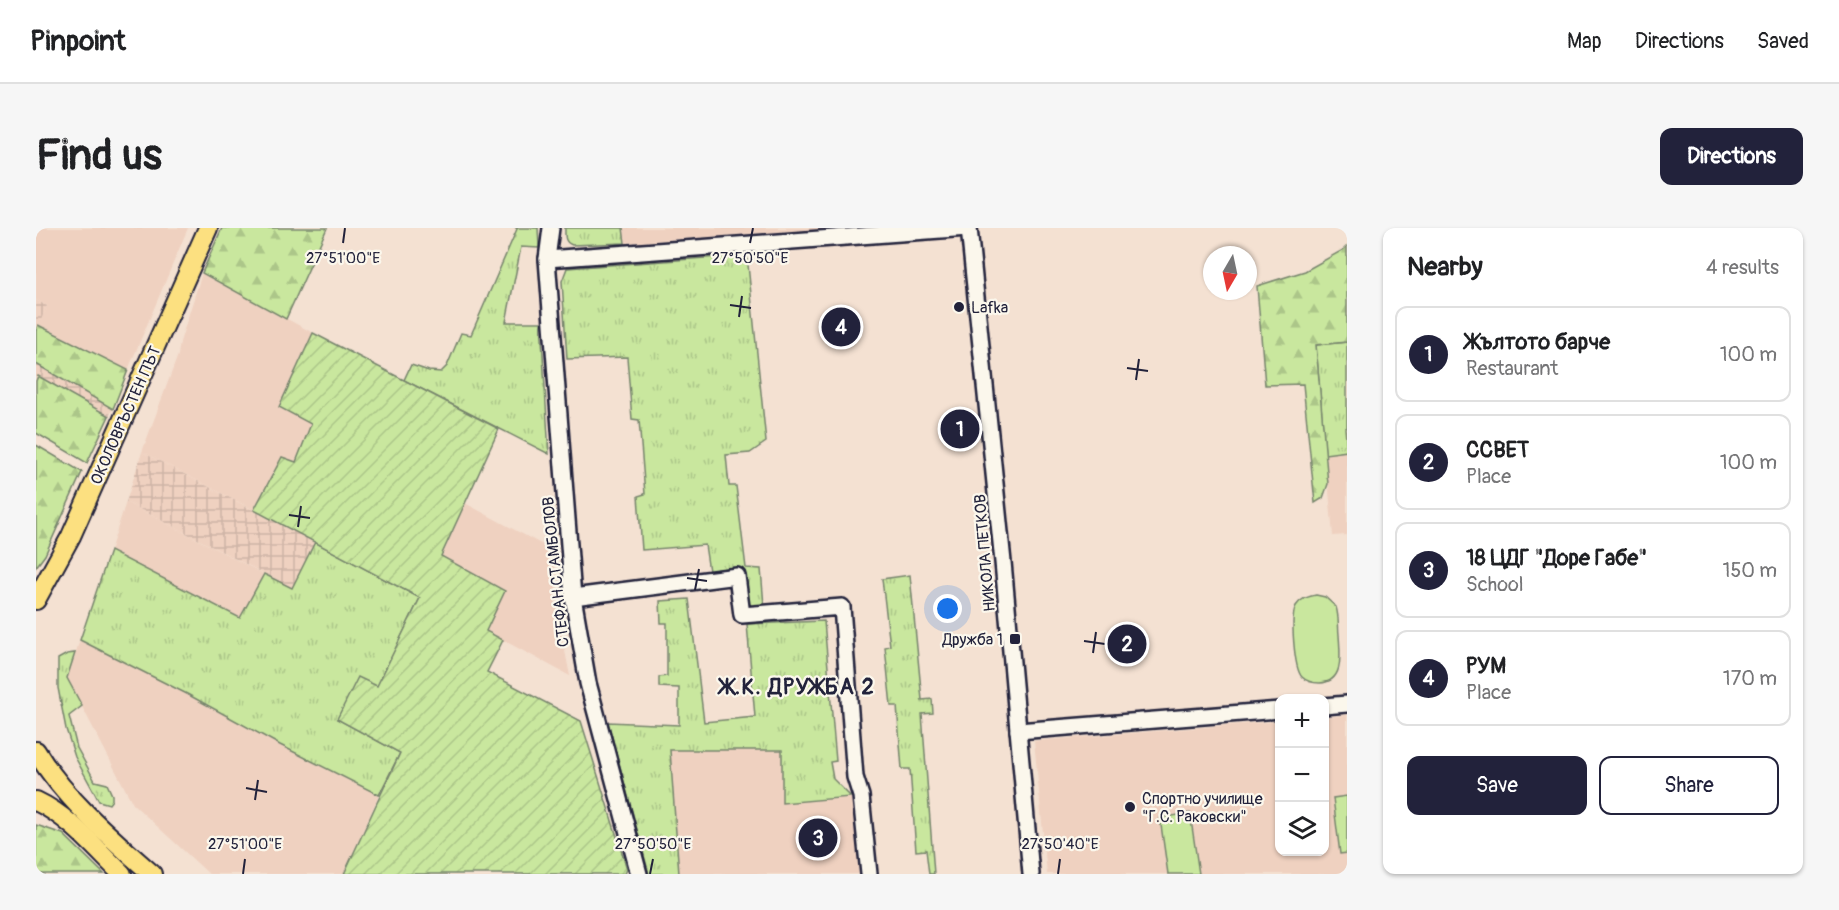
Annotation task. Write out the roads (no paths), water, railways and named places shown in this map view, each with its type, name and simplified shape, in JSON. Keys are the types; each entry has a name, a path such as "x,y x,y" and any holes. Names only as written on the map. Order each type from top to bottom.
{"main road":[{"name":"ОКОЛОВРЪСТЕН ПЪТ","path":"36,600 71,536 208,228"},
{"path":"36,751 59,784 112,838 152,874"},
{"path":"36,801 48,806 72,824 122,874"}],"street":[{"name":"СТЕФАН СТАМБОЛОВ","path":"551,228 547,259 573,597 588,683 639,874"},
{"path":"547,259 968,228"},
{"name":"НИКОЛА ПЕТКОВ","path":"968,228 1001,540 1031,874"},
{"path":"573,597 737,576 742,615 842,607 855,777 861,796 869,874"},
{"path":"1329,706 1347,704"},
{"path":"1018,731 1275,710"}],"place":[{"name":"Lafka","path":"959,307"},
{"name":"РУМ","path":"841,327"},
{"name":"Жълтото барче","path":"960,429"},
{"name":"Дружба 1","path":"1015,639"},
{"name":"ССВЕТ","path":"1127,644"},
{"name":"Спортно училище \"Г.С. Раковски\"","path":"1130,807"},
{"name":"18 ЦДГ \"Доре Габе\"","path":"818,838"}],"district":[{"name":"Ж.К. ДРУЖБА 2","path":"798,686"}]}
